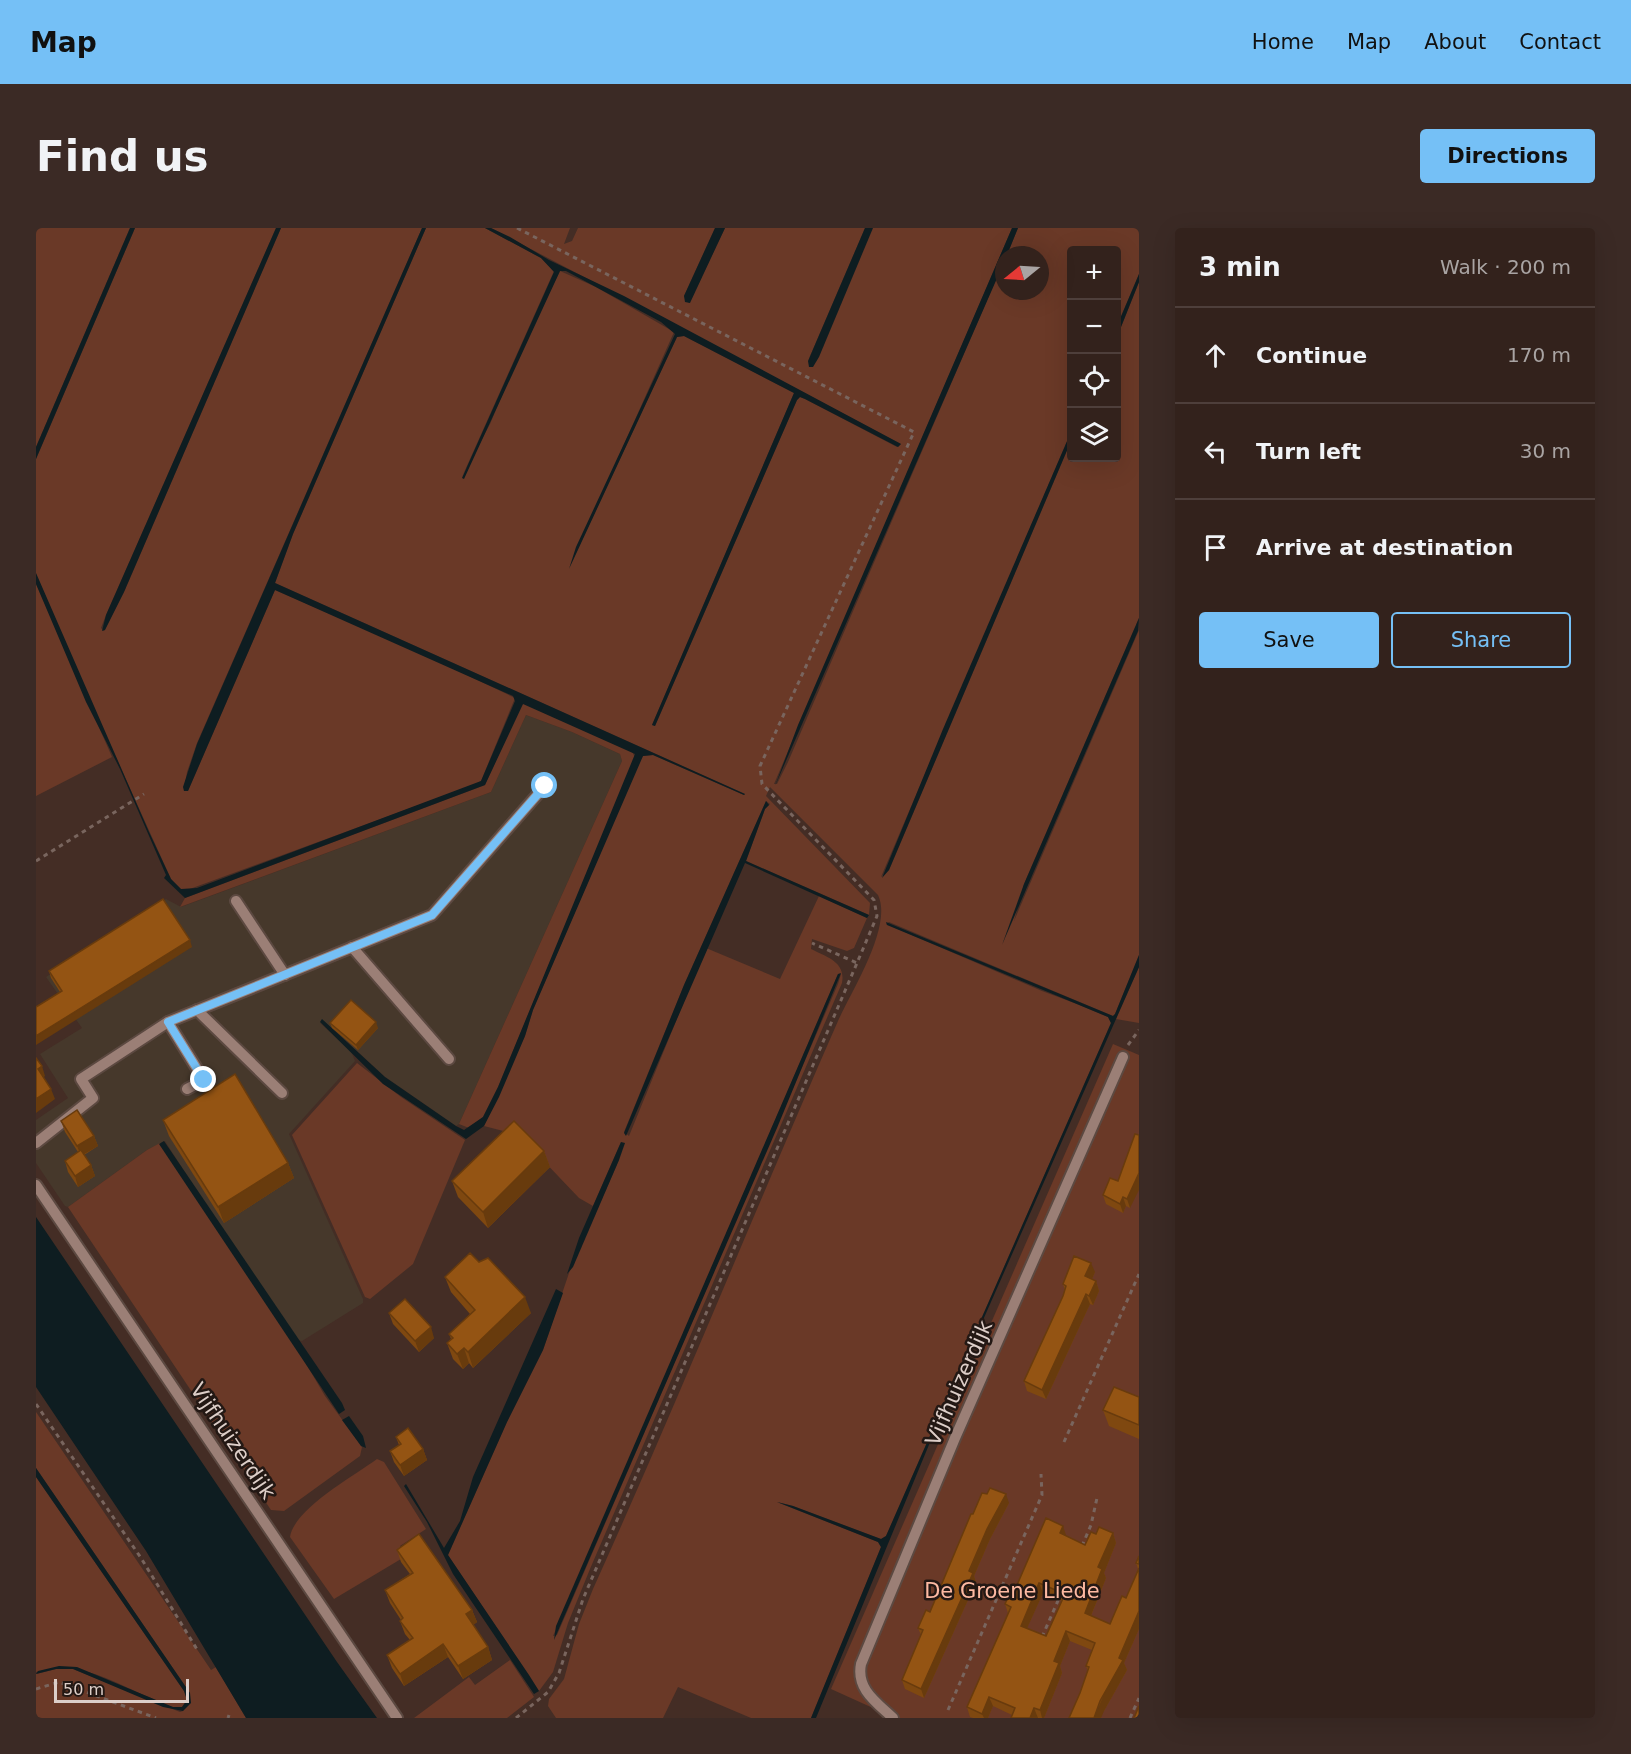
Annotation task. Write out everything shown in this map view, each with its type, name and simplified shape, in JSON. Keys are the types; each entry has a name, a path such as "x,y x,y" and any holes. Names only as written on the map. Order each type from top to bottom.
{"street":[{"path":"36,1143 93,1098 81,1079 168,1022 432,915 545,786"},
{"path":"236,901 285,975"},
{"path":"352,947 449,1059"},
{"path":"197,1010 282,1093"},
{"path":"168,1022 204,1080 188,1089"},
{"name":"Vijfhuizerdijk","path":"893,1718 865,1691 858,1676 861,1664 955,1438 1123,1057"},
{"name":"Vijfhuizerdijk","path":"36,1185 397,1718"}],"path":[{"path":"516,1718 548,1692 559,1673 583,1599 877,916 874,900 762,784 759,775 760,766 915,432 517,228"},
{"path":"36,861 144,794"},
{"path":"812,943 857,963"},
{"path":"1123,1057 1135,1033 1139,1030"},
{"path":"1064,1442 1139,1274"},
{"path":"36,1404 141,1558 198,1651"},
{"path":"948,1710 1042,1495 1041,1474"},
{"path":"1082,1546 1091,1525 1097,1498"},
{"path":"1040,1643 1063,1589"},
{"path":"36,1689 59,1682 156,1718"},
{"path":"1130,1718 1139,1698"}],"shaded area":[{"path":"130,228 135,228 36,459 36,447"},
{"path":"276,228 281,228 124,592 105,630 102,631 106,615"},
{"path":"422,228 426,228 293,534 275,583 745,794 653,755 643,756 533,1010 525,1036 499,1097 484,1126 466,1139 383,1084 320,1022 322,1019 385,1077 456,1126 464,1130 483,1117 498,1087 635,754 523,704 485,785 185,898 164,878 166,875 120,769 86,702 36,584 36,573 149,832 171,879 181,889 197,888 481,781 515,701 513,696 275,590 188,791 184,791 183,787 197,744"},
{"path":"485,228 491,228 510,237 549,260 624,296 901,444 898,447 805,399 800,397 797,400 655,726 652,725 794,393 684,336 677,337 569,569 576,547 675,334 661,322 566,271 560,271 464,479 462,478 554,272 541,258"},
{"path":"715,228 725,228 690,303 685,302 684,296"},
{"path":"865,228 873,228 819,357 813,367 809,367 808,361"},
{"path":"1012,228 1018,228 1011,246 1004,246"},
{"path":"995,267 995,283 775,786 798,725"},
{"path":"1139,274 1139,282 1121,327 1121,317"},
{"path":"1067,441 1067,450 889,870 882,878 943,729"},
{"path":"1139,618 1138,631 1002,945 1024,884"},
{"path":"526,715 572,732 620,754 622,761 459,1124 456,1126 385,1077 332,1028 320,1023 351,1051 355,1061 289,1134 363,1303 302,1341 298,1340 215,1220 165,1141 147,1150 68,1207 65,1206 36,1163 36,1120 68,1098 40,1054 82,1028 46,977 166,899 181,907 491,792"},
{"path":"766,801 769,805 765,809 746,861 869,915 867,918 745,863 626,1136 624,1133 684,985"},
{"path":"886,922 1113,1016 1139,955 1139,967 945,1406 816,1718 811,1718 881,1547 878,1542 777,1502 881,1539 886,1536 1111,1023 1108,1017 887,925"},
{"path":"841,973 777,1128 554,1640 556,1626 838,974"},
{"path":"164,1141 342,1403 345,1410 339,1414 159,1144"},
{"path":"621,1142 625,1143 619,1160 573,1267 567,1274 579,1238"},
{"path":"36,1217 377,1718 246,1718 146,1551 36,1387"},
{"path":"556,1289 563,1293 543,1350 507,1422 448,1555 539,1691 534,1694 453,1574 427,1522 404,1486 406,1484 444,1548 460,1521 473,1477"},
{"path":"349,1416 363,1436 366,1448 361,1446 342,1420"},
{"path":"36,1468 190,1693 191,1703 183,1711 163,1707 73,1669 56,1669 36,1674 38,1671 59,1666 77,1667 173,1707 182,1707 187,1700 184,1691 36,1477"}],"green space":[{"path":"36,228 130,228 36,447"},
{"path":"135,228 276,228 106,615 101,628 104,631 124,592 281,228 422,228 197,743 187,772 184,791 188,791 275,590 414,650 515,698 481,781 476,784 187,890 181,889 171,879 36,574 36,459"},
{"path":"426,228 485,228 541,258 554,271 462,477 490,424 520,353 560,271 596,287 674,332 569,568 677,337 684,336 794,393 652,725 655,726 797,400 800,397 805,399 897,447 901,444 491,228 570,228 564,244 572,241 578,228 715,228 684,296 689,303 725,228 865,228 808,361 872,228 1012,228 1004,246 995,246 995,268 774,784 777,784 995,282 995,300 1049,300 1049,246 1011,246 1018,228 1139,228 1139,274 1121,317 1121,246 1067,246 1067,441 881,877 889,870 1067,450 1067,462 1121,462 1121,327 1139,282 1139,618 1024,884 1014,921 1139,630 1139,955 1113,1016 889,922 886,924 1108,1017 1111,1023 886,1536 881,1539 777,1502 878,1542 881,1547 811,1718 751,1718 678,1687 663,1718 556,1718 548,1706 549,1699 564,1679 579,1624 593,1589 838,1021 869,958 880,923 881,908 878,895 770,787 766,796 870,903 869,915 746,861 765,809 770,804 766,801 684,985 624,1132 629,1136 706,948 780,979 819,896 867,918 854,948 847,951 812,939 811,949 838,965 841,970 842,983 590,1569 568,1623 553,1672 539,1691 448,1555 507,1422 543,1350 569,1273 619,1160 621,1142 593,1206 579,1198 519,1135 484,1126 525,1036 533,1010 643,756 653,755 745,794 275,583 293,534","holes":["838,974 841,974 557,1635 553,1636"]},
{"path":"36,584 112,757 36,796"},
{"path":"526,703 632,751 635,758 498,1087 483,1117 469,1128 459,1124 622,761 620,754 572,732 526,715 491,792 180,907 185,898 485,785 521,705"},
{"path":"1139,967 1139,1023 1116,1019"},
{"name":"De Groene Liede","path":"1113,1044 1139,1055 1139,1718 895,1718 831,1689"},
{"path":"357,1063 401,1097 465,1140 413,1264 370,1299 365,1297 292,1135"},
{"path":"160,1143 302,1357 325,1396 362,1447 360,1456 284,1511 271,1510 68,1207"},
{"path":"36,1412 211,1670 216,1667 246,1718 36,1718 36,1674 56,1669 73,1669 180,1712 183,1711 190,1693 36,1468"},
{"path":"377,1459 384,1462 426,1529 400,1546 406,1556 334,1599 290,1537 294,1526 313,1504"},
{"path":"36,1477 184,1691 187,1700 182,1707 166,1705 109,1679 82,1670 52,1669 36,1672"},
{"path":"510,1660 534,1697 507,1718 414,1718 469,1677 475,1685"}],"building":[{"path":"163,899 190,940 36,1036 36,1007 62,991 49,971"},
{"path":"351,1000 376,1022 356,1045 330,1023"},
{"path":"36,1058 42,1066 38,1069 51,1089 36,1099"},
{"path":"235,1074 288,1163 218,1207 163,1120"},
{"path":"77,1110 94,1136 77,1146 61,1121"},
{"path":"514,1121 544,1151 483,1212 452,1181"},
{"path":"1135,1134 1139,1135 1139,1173 1127,1199 1123,1197 1120,1204 1103,1195 1110,1178 1118,1181"},
{"path":"81,1150 91,1165 75,1176 65,1161"},
{"path":"470,1253 479,1262 488,1258 525,1297 468,1352 464,1348 457,1354 447,1343 453,1338 449,1334 475,1310 445,1277"},
{"path":"1074,1256 1091,1263 1085,1276 1096,1281 1089,1296 1086,1294 1042,1390 1024,1381 1063,1296 1066,1286 1063,1284"},
{"path":"405,1299 431,1327 415,1341 389,1313"},
{"path":"1114,1387 1139,1397 1139,1425 1103,1410"},
{"path":"408,1428 423,1449 400,1465 390,1451 401,1444 396,1437"},
{"path":"990,1488 1006,1494 987,1529 969,1571 973,1573 921,1689 902,1680 923,1630 918,1628 926,1610 930,1612 971,1514 982,1493 987,1494"},
{"path":"1046,1518 1063,1526 1060,1533 1085,1545 1091,1532 1096,1534 1099,1527 1113,1533 1098,1567 1102,1569 1085,1613 1110,1624 1122,1596 1126,1598 1139,1568 1139,1611 1119,1658 1123,1660 1100,1701 1094,1718 1069,1718 1080,1693 1089,1667 1086,1666 1095,1643 1066,1631 1054,1661 1059,1663 1040,1710 1034,1708 1030,1718 1011,1718 1015,1708 989,1697 982,1714 967,1707 1011,1607 1005,1604 1014,1584 1017,1585","holes":["1039,1583 1065,1594 1046,1636 1021,1626"]},
{"path":"419,1534 472,1610 466,1614 488,1647 458,1666 443,1644 400,1674 387,1655 413,1638 400,1621 403,1618 385,1590 413,1573 397,1550"},
{"path":"1139,1706 1139,1718 1134,1718"}],"route":[{"path":"204,1080 168,1022 432,915 545,786"}]}
